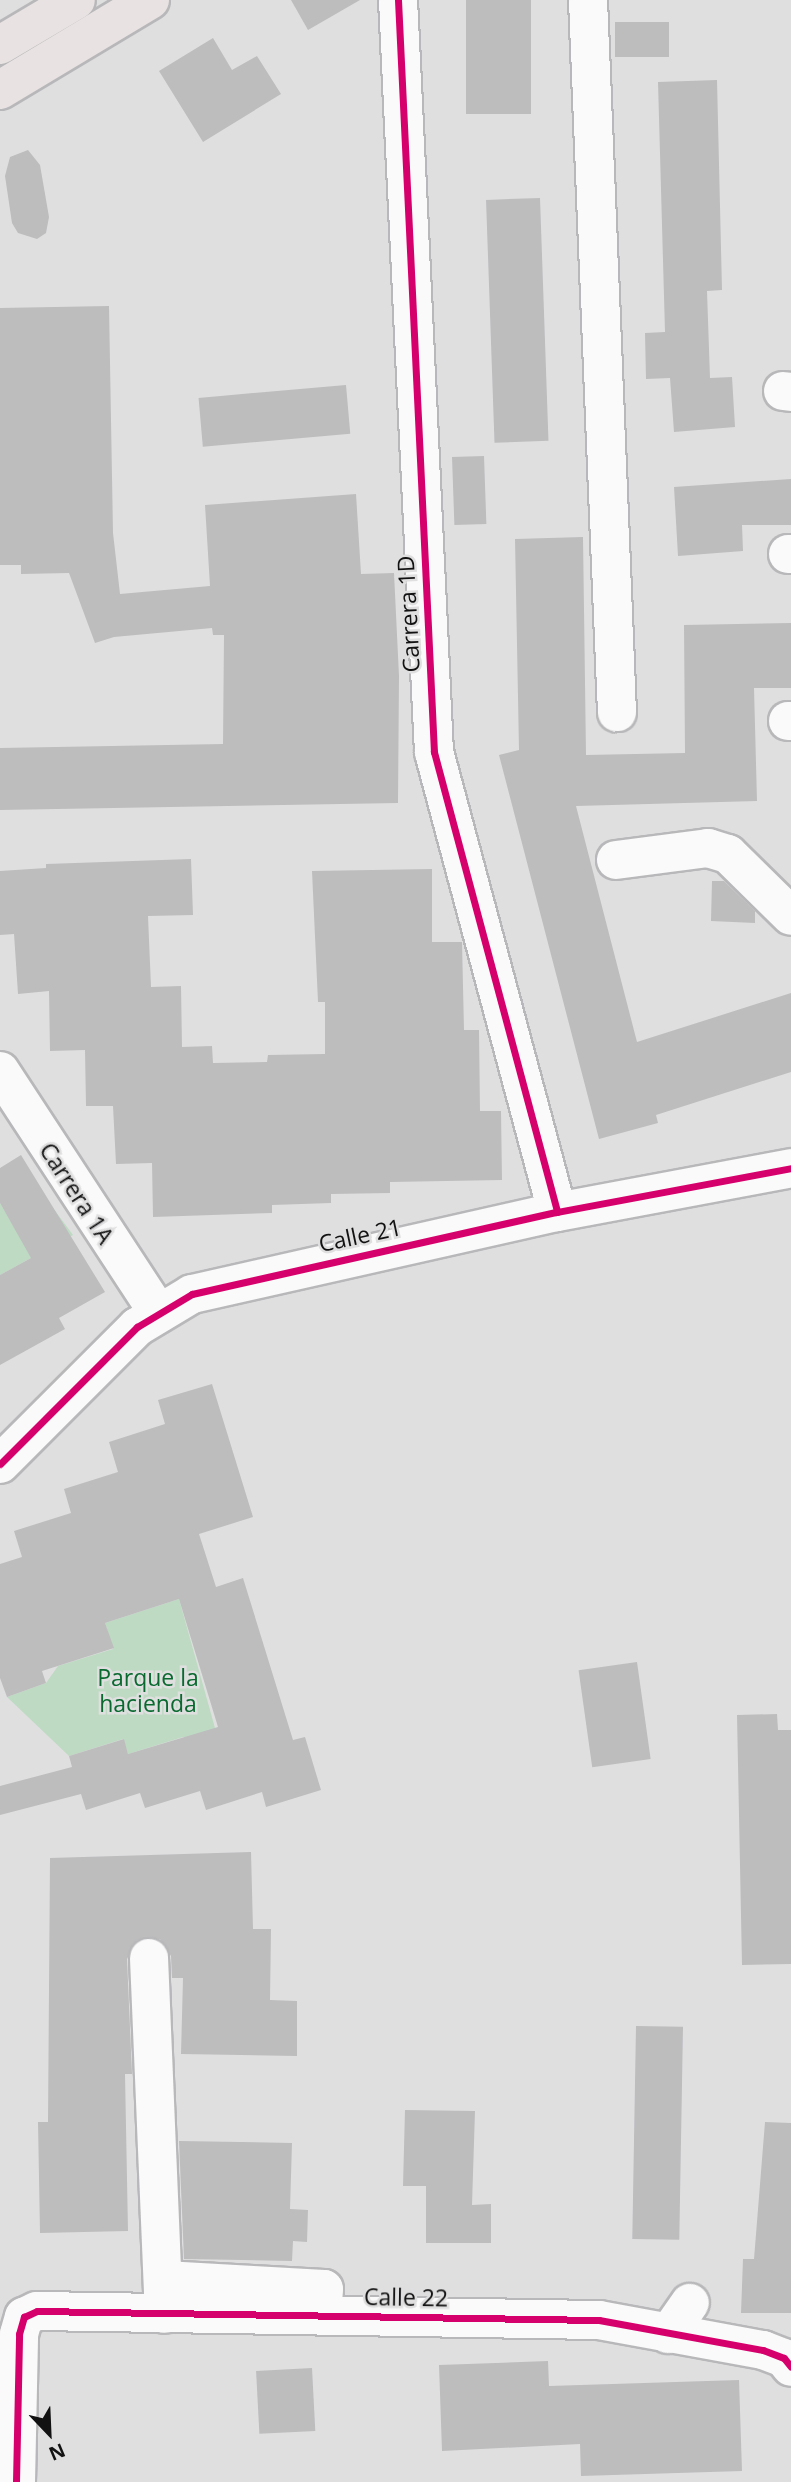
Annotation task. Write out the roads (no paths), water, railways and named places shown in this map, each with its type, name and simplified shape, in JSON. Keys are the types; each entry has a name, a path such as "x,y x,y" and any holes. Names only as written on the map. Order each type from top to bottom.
{"main road":[{"path":"0,46 76,0"},
{"path":"0,90 150,0"}],"street":[{"name":"Carrera 1D","path":"398,0 434,752 557,1212"},
{"path":"589,0 617,712"},
{"path":"616,860 708,848 727,854 791,916"},
{"name":"Carrera 1A","path":"0,1071 158,1312"},
{"name":"Calle 21","path":"0,1464 158,1312 223,1285 557,1212 791,1168"},
{"path":"16,2482 19,2334 24,2317 37,2311 164,2297 149,1958"},
{"name":"Calle 22","path":"164,2297 324,2289 322,2315 598,2320 763,2350 788,2363"},
{"path":"668,2334 690,2303"}],"park label":[{"name":"Parque la hacienda","path":"148,1690"}]}
